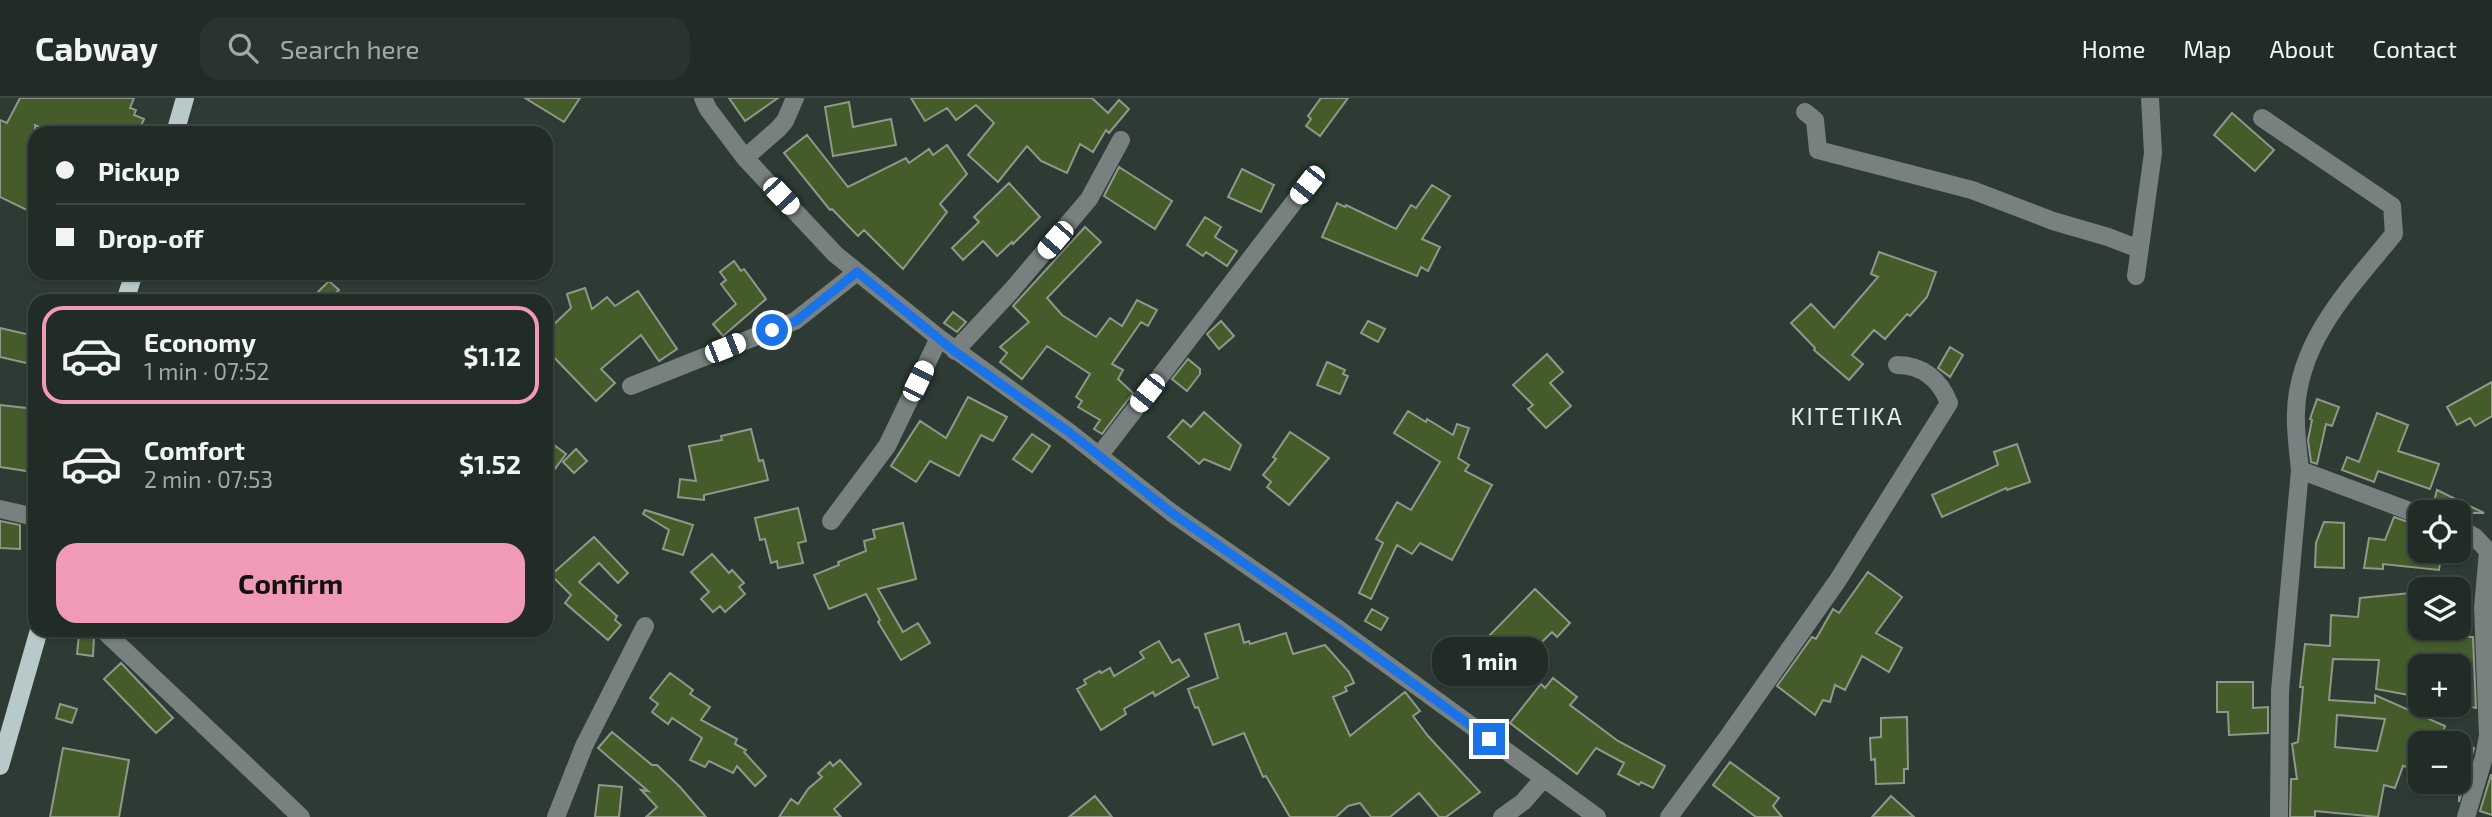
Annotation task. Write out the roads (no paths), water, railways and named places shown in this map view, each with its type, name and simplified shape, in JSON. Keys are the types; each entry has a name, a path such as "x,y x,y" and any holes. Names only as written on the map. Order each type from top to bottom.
{"main road":[{"path":"177,126 185,98"},
{"path":"0,766 37,637"}],"street":[{"path":"703,98 708,109 746,158 835,254 954,351 1099,456 1172,513 1337,628 1597,817"},
{"path":"746,158 785,121 795,98"},
{"path":"2136,276 2153,153 2150,98"},
{"path":"1805,112 1815,120 1818,150 1972,190 2053,222 2108,237 2139,249"},
{"path":"2262,118 2392,206 2393,234 2330,313 2307,355 2296,409 2300,470 2280,691 2279,817"},
{"path":"954,351 1076,215 1089,198 1121,140"},
{"path":"1099,456 1307,185"},
{"path":"631,386 796,321 857,272"},
{"path":"831,520 887,446 939,338"},
{"path":"1669,817 1831,590 1948,403 1943,387 1933,376 1905,365 1897,365"},
{"path":"2300,470 2408,510"},
{"path":"0,509 28,515"},
{"path":"2466,817 2488,736 2483,608 2488,551 2471,535"},
{"path":"556,817 584,746 645,626"},
{"path":"110,637 301,817"},
{"path":"1502,817 1523,802 1544,778"}],"district":[{"name":"KITETIKA","path":"1847,417"}]}
